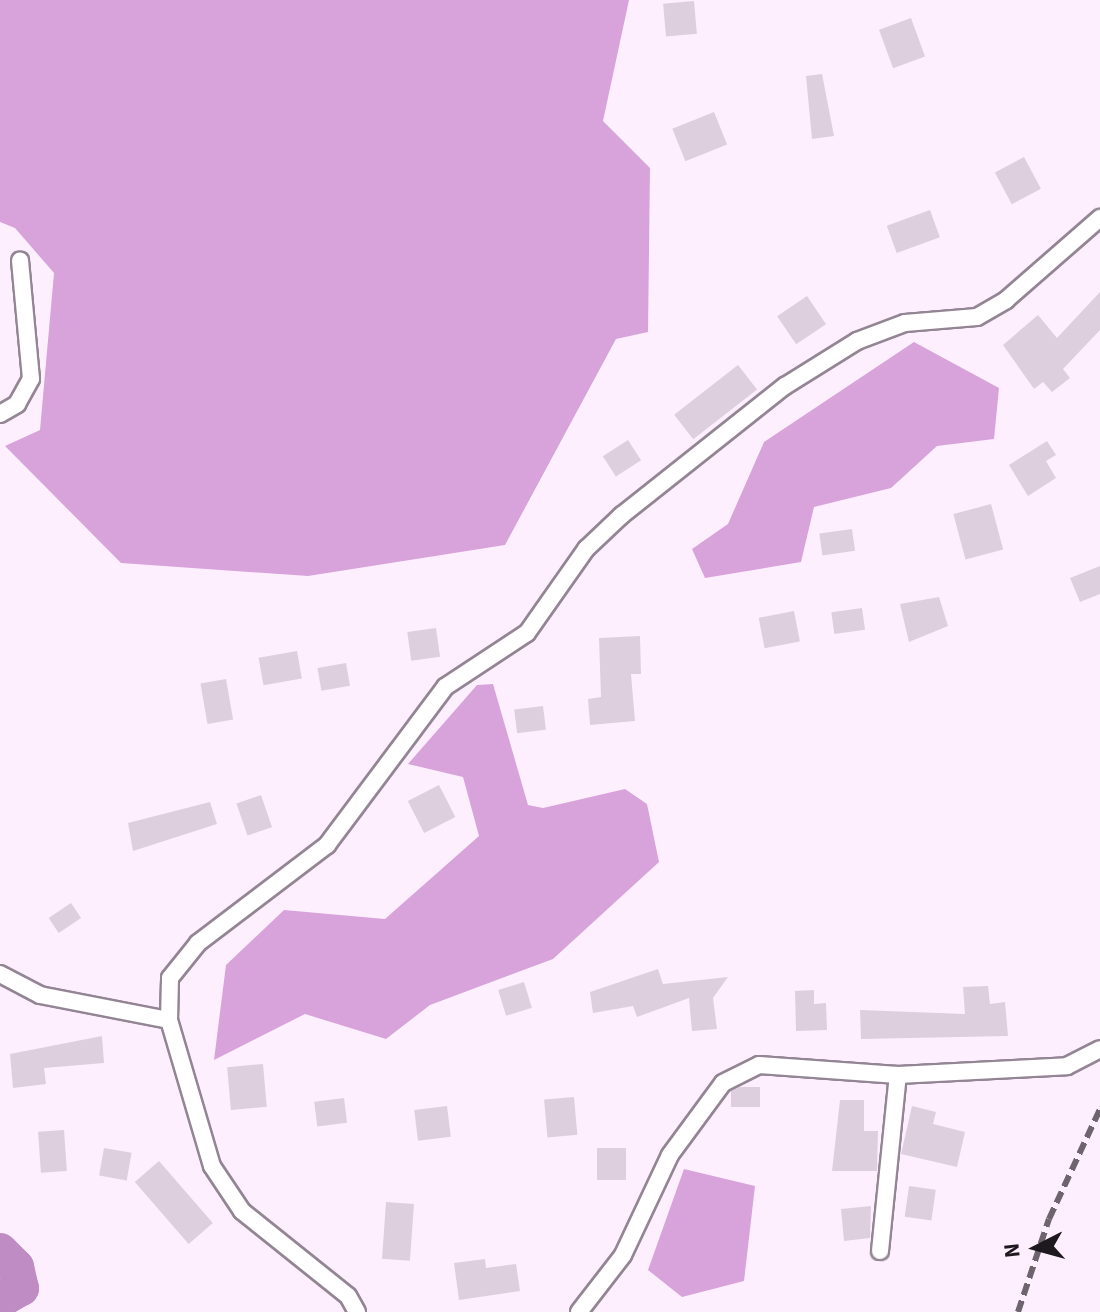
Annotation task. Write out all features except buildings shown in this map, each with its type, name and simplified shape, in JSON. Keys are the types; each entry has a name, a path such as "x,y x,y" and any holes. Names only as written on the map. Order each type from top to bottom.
{"street":[{"path":"357,1312 348,1296 242,1211 212,1166 169,1020 170,978 183,959 327,845 445,687 527,633 586,549 622,515 785,386 857,341 905,323 977,317 1006,300 1100,218"},
{"path":"0,414 17,404 31,379 20,261"},
{"path":"0,974 40,995 169,1020"},
{"path":"579,1312 623,1255 670,1155 723,1083 759,1065 795,1063 898,1075 1067,1066 1100,1049"},
{"path":"880,1251 898,1075"}],"shaded area":[{"path":"0,0 629,0 603,121 650,168 648,332 616,339 505,545 308,576 121,563 5,446 40,430 54,273 15,228 0,222"},
{"path":"914,342 999,388 994,439 937,446 891,488 814,507 801,562 705,578 692,549 728,524 764,442"},
{"path":"493,684 528,805 543,808 625,789 647,804 659,862 553,959 430,1005 386,1039 305,1014 214,1060 226,965 284,910 385,919 479,836 463,777 408,764 477,685"},
{"path":"684,1169 755,1186 744,1281 682,1297 648,1270"}],"waterway":[{"path":"0,1251 16,1267 21,1288 0,1300"}],"railway":[{"path":"1018,1312 1049,1219 1100,1109"}]}
